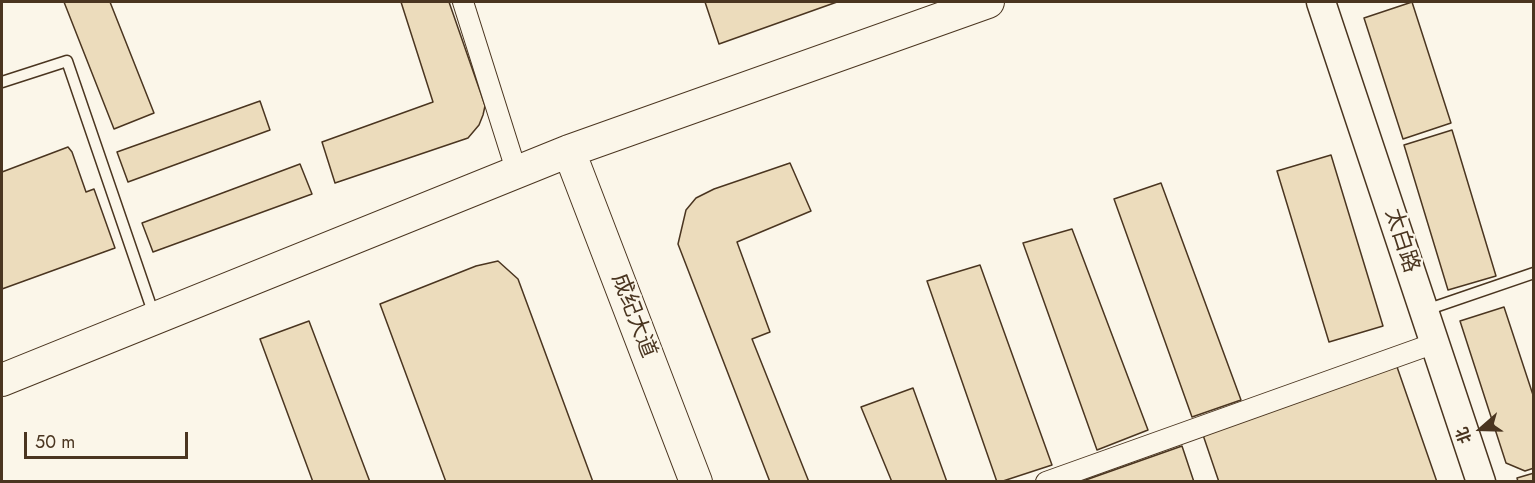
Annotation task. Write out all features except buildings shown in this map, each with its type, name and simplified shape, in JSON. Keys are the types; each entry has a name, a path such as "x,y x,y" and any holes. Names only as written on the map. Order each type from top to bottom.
{"main road":[{"path":"2,380 569,151 988,2"},
{"name":"太白路","path":"1321,2 1481,482"},
{"name":"成纪大道","path":"569,151 696,482"}],"street":[{"path":"463,2 517,172"},
{"path":"1046,482 1435,343"}],"lane":[{"path":"2,82 67,61 156,318"},
{"path":"1424,311 1533,273"}]}
